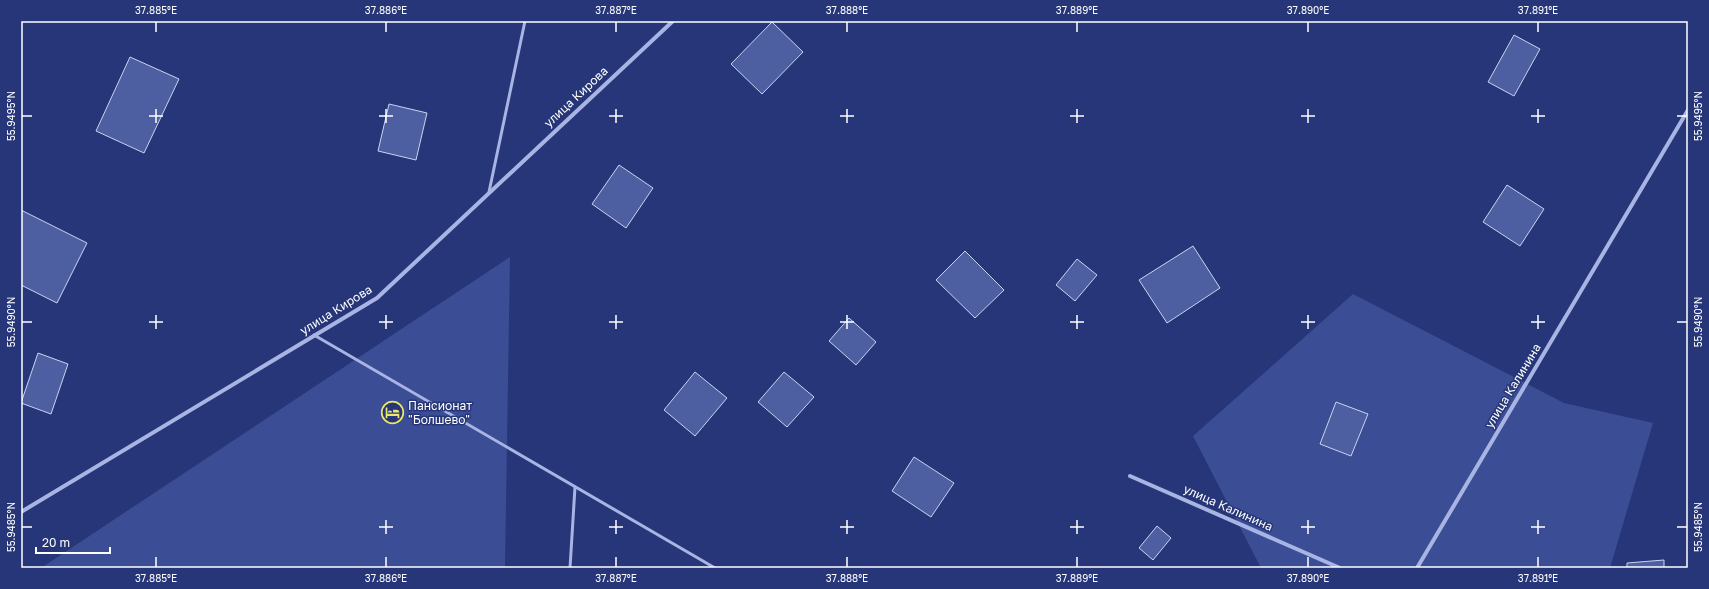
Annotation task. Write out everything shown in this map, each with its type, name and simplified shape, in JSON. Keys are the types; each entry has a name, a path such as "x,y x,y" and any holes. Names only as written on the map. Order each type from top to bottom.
{"street":[{"name":"улица Кирова","path":"21,512 377,298 673,21"},
{"name":"улица Калинина","path":"1417,568 1688,110"},
{"name":"улица Калинина","path":"1130,476 1340,568"}],"lane":[{"path":"489,192 525,21"},
{"path":"314,336 716,568"},
{"path":"570,568 576,487"}],"shaded area":[{"name":"Пансионат \"Болшево\"","path":"510,257 505,568 41,568"},
{"path":"1353,294 1564,403 1653,423 1610,568 1261,568 1193,436"}],"building":[{"path":"772,22 803,52 762,94 731,64"},
{"path":"1514,35 1540,49 1514,96 1488,82"},
{"path":"130,57 179,79 144,153 96,131"},
{"path":"389,104 427,113 416,160 378,151"},
{"path":"619,165 653,188 626,228 592,204"},
{"path":"1507,185 1544,209 1520,246 1483,222"},
{"path":"21,210 87,243 57,303 21,285"},
{"path":"1193,246 1220,288 1167,323 1139,280"},
{"path":"965,251 1004,290 975,318 936,280"},
{"path":"1077,259 1097,275 1075,301 1056,285"},
{"path":"849,318 876,342 856,365 829,341"},
{"path":"38,353 68,364 51,414 21,403"},
{"path":"695,372 727,398 695,436 664,410"},
{"path":"784,372 814,397 787,427 758,402"},
{"path":"1336,402 1368,414 1351,456 1320,444"},
{"path":"914,457 954,483 931,517 892,491"},
{"path":"1157,526 1171,538 1153,560 1139,548"},
{"path":"1664,560 1664,568 1627,568 1627,563"}],"place":[{"name":"Пансионат \"Болшево\"","path":"392,413"}]}
